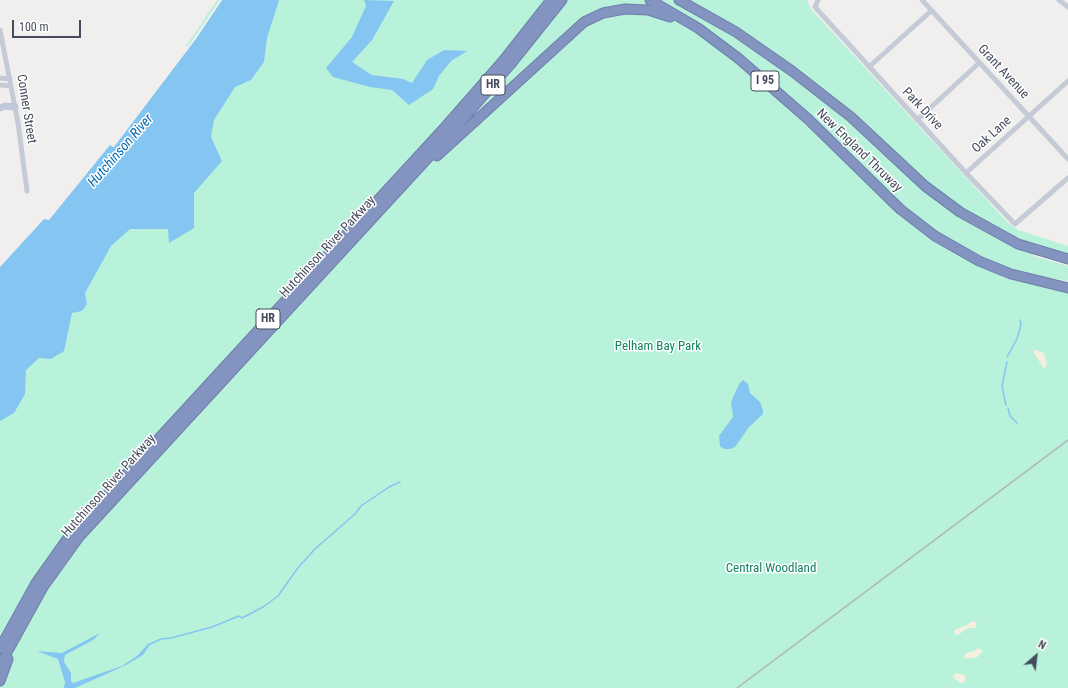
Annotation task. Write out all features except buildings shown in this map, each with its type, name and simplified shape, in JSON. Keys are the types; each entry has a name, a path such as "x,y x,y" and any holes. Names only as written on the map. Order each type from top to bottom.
{"highway":[{"name":"Hutchinson River Parkway","path":"0,648 39,579 77,527 450,121 506,57 551,0"},
{"name":"Hutchinson River Parkway","path":"0,665 47,580 87,528 420,166 491,87 562,0"},
{"name":"New England Thruway","path":"650,0 691,24 738,58 774,88 900,209 926,229 957,250 1000,270 1020,277 1068,288"},
{"name":"New England Thruway","path":"679,0 736,32 813,86 851,117 925,186 960,212 1018,244 1068,259"},
{"path":"420,166 438,155 569,34 588,20 609,12 639,9 658,12 691,24"},
{"path":"0,682 14,639"}],"main road":[{"path":"0,108 5,106 15,107"}],"street":[{"name":"Park Drive","path":"818,0 815,7 966,173 1015,224 1068,178"},
{"name":"Grant Avenue","path":"922,0 1068,159"},
{"path":"1059,0 1068,7"},
{"path":"870,66 931,11"},
{"name":"Conner Street","path":"0,30 15,107 27,191"},
{"path":"918,120 979,63"},
{"path":"0,78 10,79"},
{"name":"Oak Lane","path":"966,173 1068,81"},
{"path":"0,85 11,86"}],"green space":[{"path":"217,0 220,0 188,47 186,46"},
{"name":"Pelham Bay Park","path":"271,0 807,0 811,9 1006,221 1018,230 1068,246 1068,255 1022,241 1034,256 1068,266 1068,281 1051,278 1061,292 1068,293 1068,688 0,688 0,369"}],"sand":[{"path":"1034,349 1044,353 1047,364 1044,369 1034,353"},
{"path":"973,621 977,623 975,628 968,628 958,635 955,634 954,631 956,629"},
{"path":"978,648 983,651 976,658 964,658 966,653 972,652"},
{"path":"956,673 965,675 965,682 961,683 953,678 953,675"}],"water":[{"name":"Hutchinson River","path":"222,0 279,0 267,38 264,62 251,80 235,87 214,120 211,137 222,161 194,193 194,228 169,243 168,229 130,229 111,246 85,293 87,304 82,311 72,313 64,351 51,359 39,358 26,370 25,394 14,413 0,421 0,267 44,219 49,220 110,145 113,147 195,40"},
{"path":"364,0 394,1 372,40 352,62 372,75 403,79 412,83 427,60 444,50 467,51 451,61 439,76 433,89 409,105 392,90 370,87 333,77 326,68 352,37 366,6"},
{"path":"743,380 748,384 750,393 760,402 763,414 749,427 735,447 724,449 720,446 719,436 733,417 731,402 739,384"},
{"path":"100,633 93,640 65,655 64,662 71,673 71,681 73,683 122,666 137,656 149,643 151,643 143,655 126,665 75,688 64,688 65,682 58,659 37,651 62,653"}],"pier":[{"path":"220,0 222,0 195,40 114,147 112,146 188,47"}],"waterway":[{"path":"1007,357 1017,339 1021,325 1020,320"},
{"path":"1006,405 1002,386 1007,362"},
{"path":"1008,408 1010,416 1017,423"},
{"path":"150,644 161,639 171,638 212,627 239,616 242,618 263,607 278,596 297,569 315,549 355,514 361,506 389,487 400,482"}],"railway":[{"path":"737,688 1068,440"}],"park label":[{"name":"Central Woodland","path":"771,569"}]}
